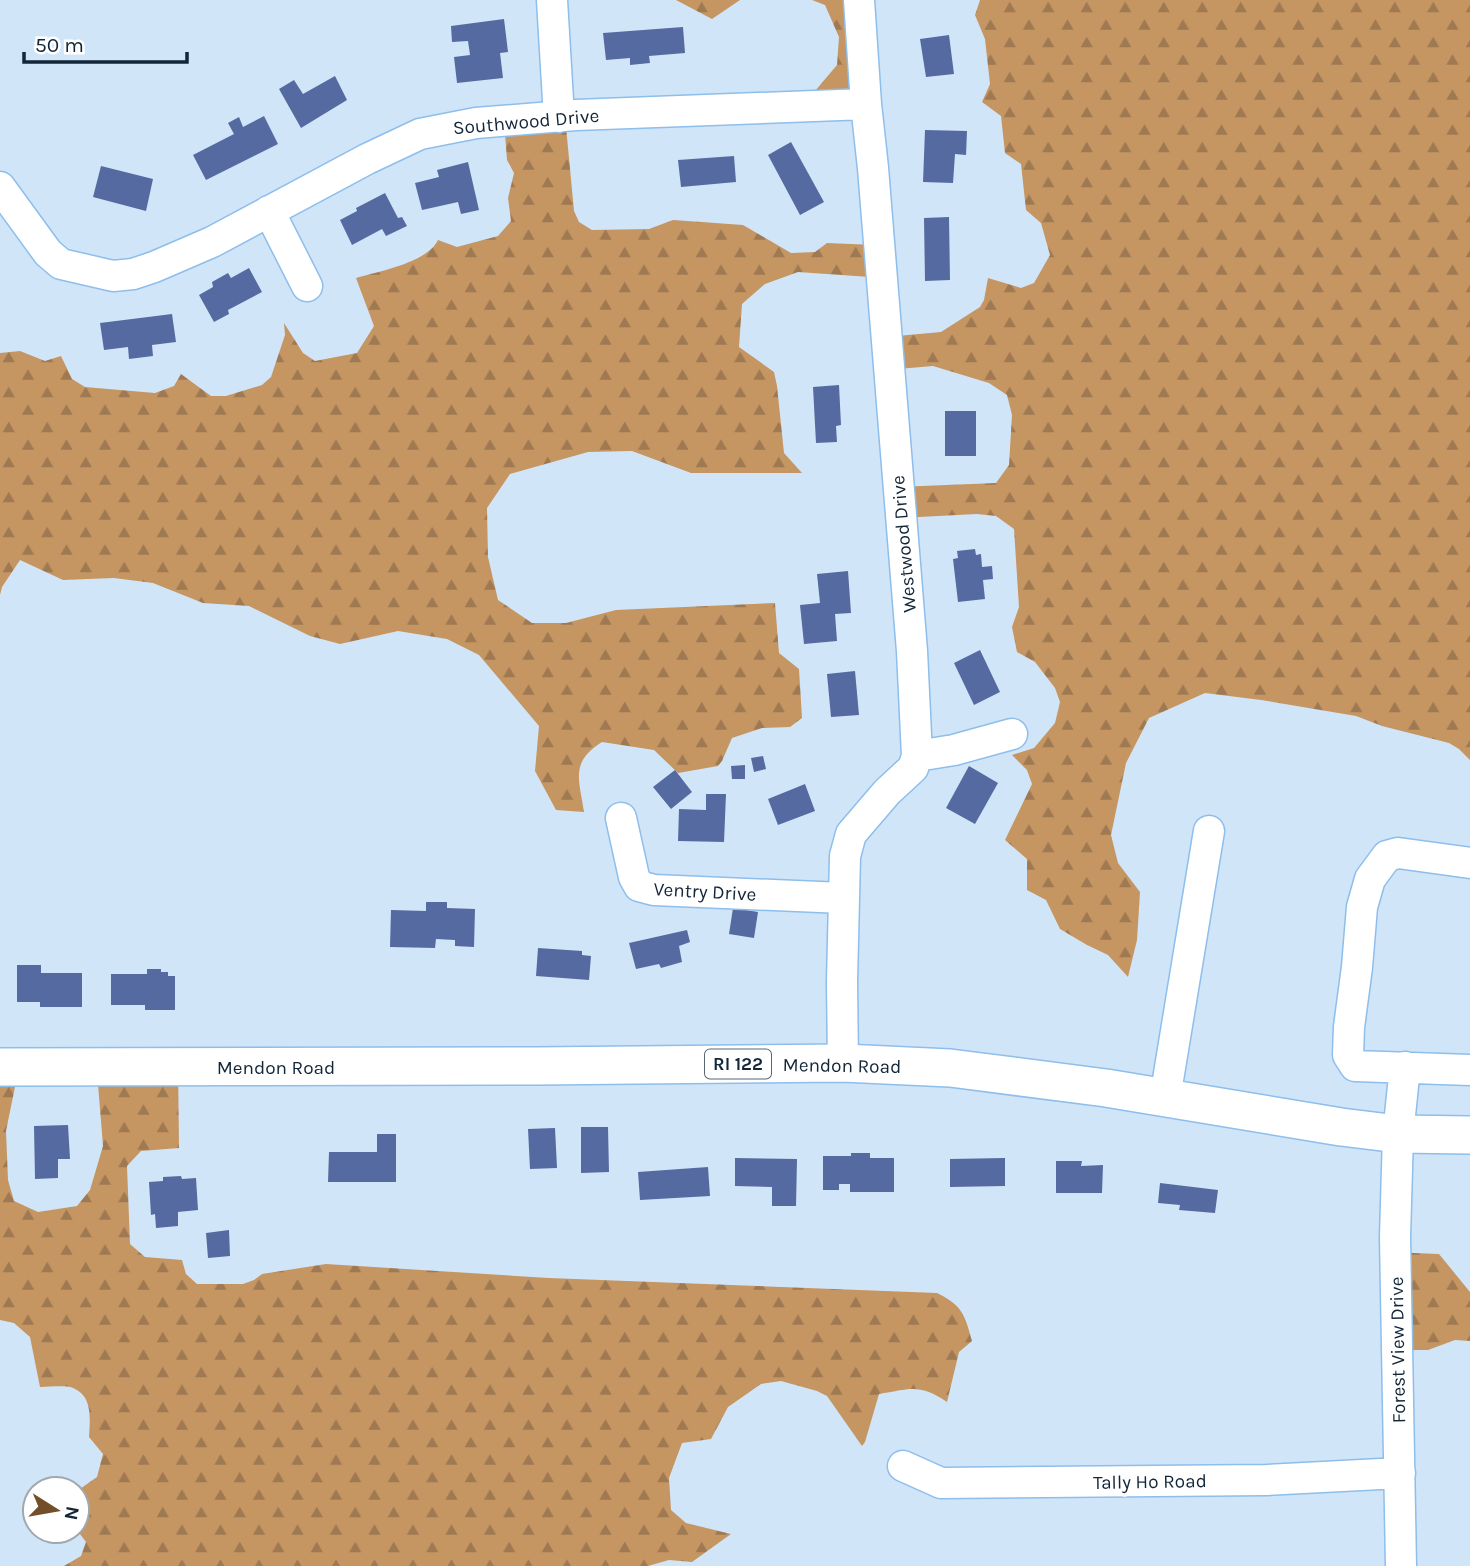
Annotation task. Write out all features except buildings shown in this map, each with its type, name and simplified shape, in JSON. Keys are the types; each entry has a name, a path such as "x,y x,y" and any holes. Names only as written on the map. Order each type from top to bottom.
{"main road":[{"name":"Mendon Road","path":"0,1068 843,1063 950,1068 1106,1088 1341,1127 1398,1134 1470,1135"}],"street":[{"path":"552,0 559,117"},
{"name":"Westwood Drive","path":"859,0 912,651 917,757"},
{"name":"Southwood Drive","path":"0,187 48,253 61,264 113,275 133,274 212,242 420,134 476,123 576,115 866,104"},
{"path":"269,211 307,286"},
{"path":"843,1063 843,898 845,856 850,834 887,792 913,768 917,757 1012,734"},
{"name":"Ventry Drive","path":"621,818 634,877 639,886 654,890 843,898"},
{"path":"1165,1098 1209,831"},
{"path":"1470,863 1398,853 1387,856 1370,879 1362,907 1348,1055 1355,1066 1470,1070"},
{"name":"Forest View Drive","path":"1401,1566 1395,1237 1398,1134 1405,1068"},
{"name":"Tally Ho Road","path":"903,1466 941,1483 1267,1480 1400,1473"}],"green space":[{"path":"676,0 740,0 712,19"},
{"path":"812,0 858,0 864,98 804,104 837,65 839,37 825,5"},
{"path":"980,0 1470,0 1470,760 1449,743 1382,726 1356,716 1261,700 1205,693 1149,718 1126,763 1111,835 1118,863 1140,892 1137,940 1128,977 1108,955 1060,929 1046,900 1027,890 1027,859 1005,840 1032,784 1027,770 1012,755 1034,748 1055,723 1060,702 1055,688 1035,662 1017,652 1012,627 1019,607 1014,529 996,516 977,514 899,518 897,487 996,483 1009,465 1012,415 1007,395 989,383 933,366 898,369 897,336 941,332 980,307 988,278 1021,288 1034,283 1050,255 1041,223 1026,210 1021,164 1005,153 1001,116 982,102 990,84 985,39 975,15"},
{"path":"565,116 574,211 579,222 592,230 649,229 673,220 743,225 791,253 815,252 827,243 875,245 870,277 798,272 765,284 742,304 739,347 774,372 784,453 802,473 691,473 632,451 588,452 510,474 487,508 488,557 498,600 532,623 566,623 616,610 775,603 779,653 799,669 802,718 790,727 762,728 732,738 718,766 678,773 654,750 602,742 592,749 581,764 579,781 584,812 556,810 535,771 539,726 479,655 447,639 398,631 340,644 310,636 249,606 203,603 153,583 114,578 63,580 20,560 2,587 0,595 0,353 20,351 45,361 61,356 72,379 85,387 155,393 174,386 181,374 211,396 226,396 262,385 271,377 285,335 284,323 303,353 315,361 357,353 374,326 356,278 424,255 438,240 457,247 498,236 511,221 508,198 514,173 507,160 504,121"},
{"path":"178,1061 179,1148 141,1151 127,1166 130,1244 145,1257 182,1260 186,1274 197,1284 243,1284 262,1274 326,1264 549,1278 937,1293 952,1302 961,1312 972,1341 959,1352 947,1402 929,1392 914,1389 879,1394 862,1446 827,1396 781,1381 761,1384 728,1407 711,1439 682,1443 669,1478 671,1510 686,1523 731,1534 692,1562 669,1560 648,1566 64,1566 81,1556 85,1545 91,1545 91,1481 97,1477 103,1454 89,1437 89,1409 84,1396 70,1387 40,1387 30,1337 14,1323 0,1320 0,1062 16,1082 6,1131 8,1180 14,1201 38,1212 77,1206 90,1190 103,1146 97,1072"},
{"path":"1389,1252 1439,1254 1470,1292 1470,1341 1455,1340 1428,1350 1389,1350"}]}
